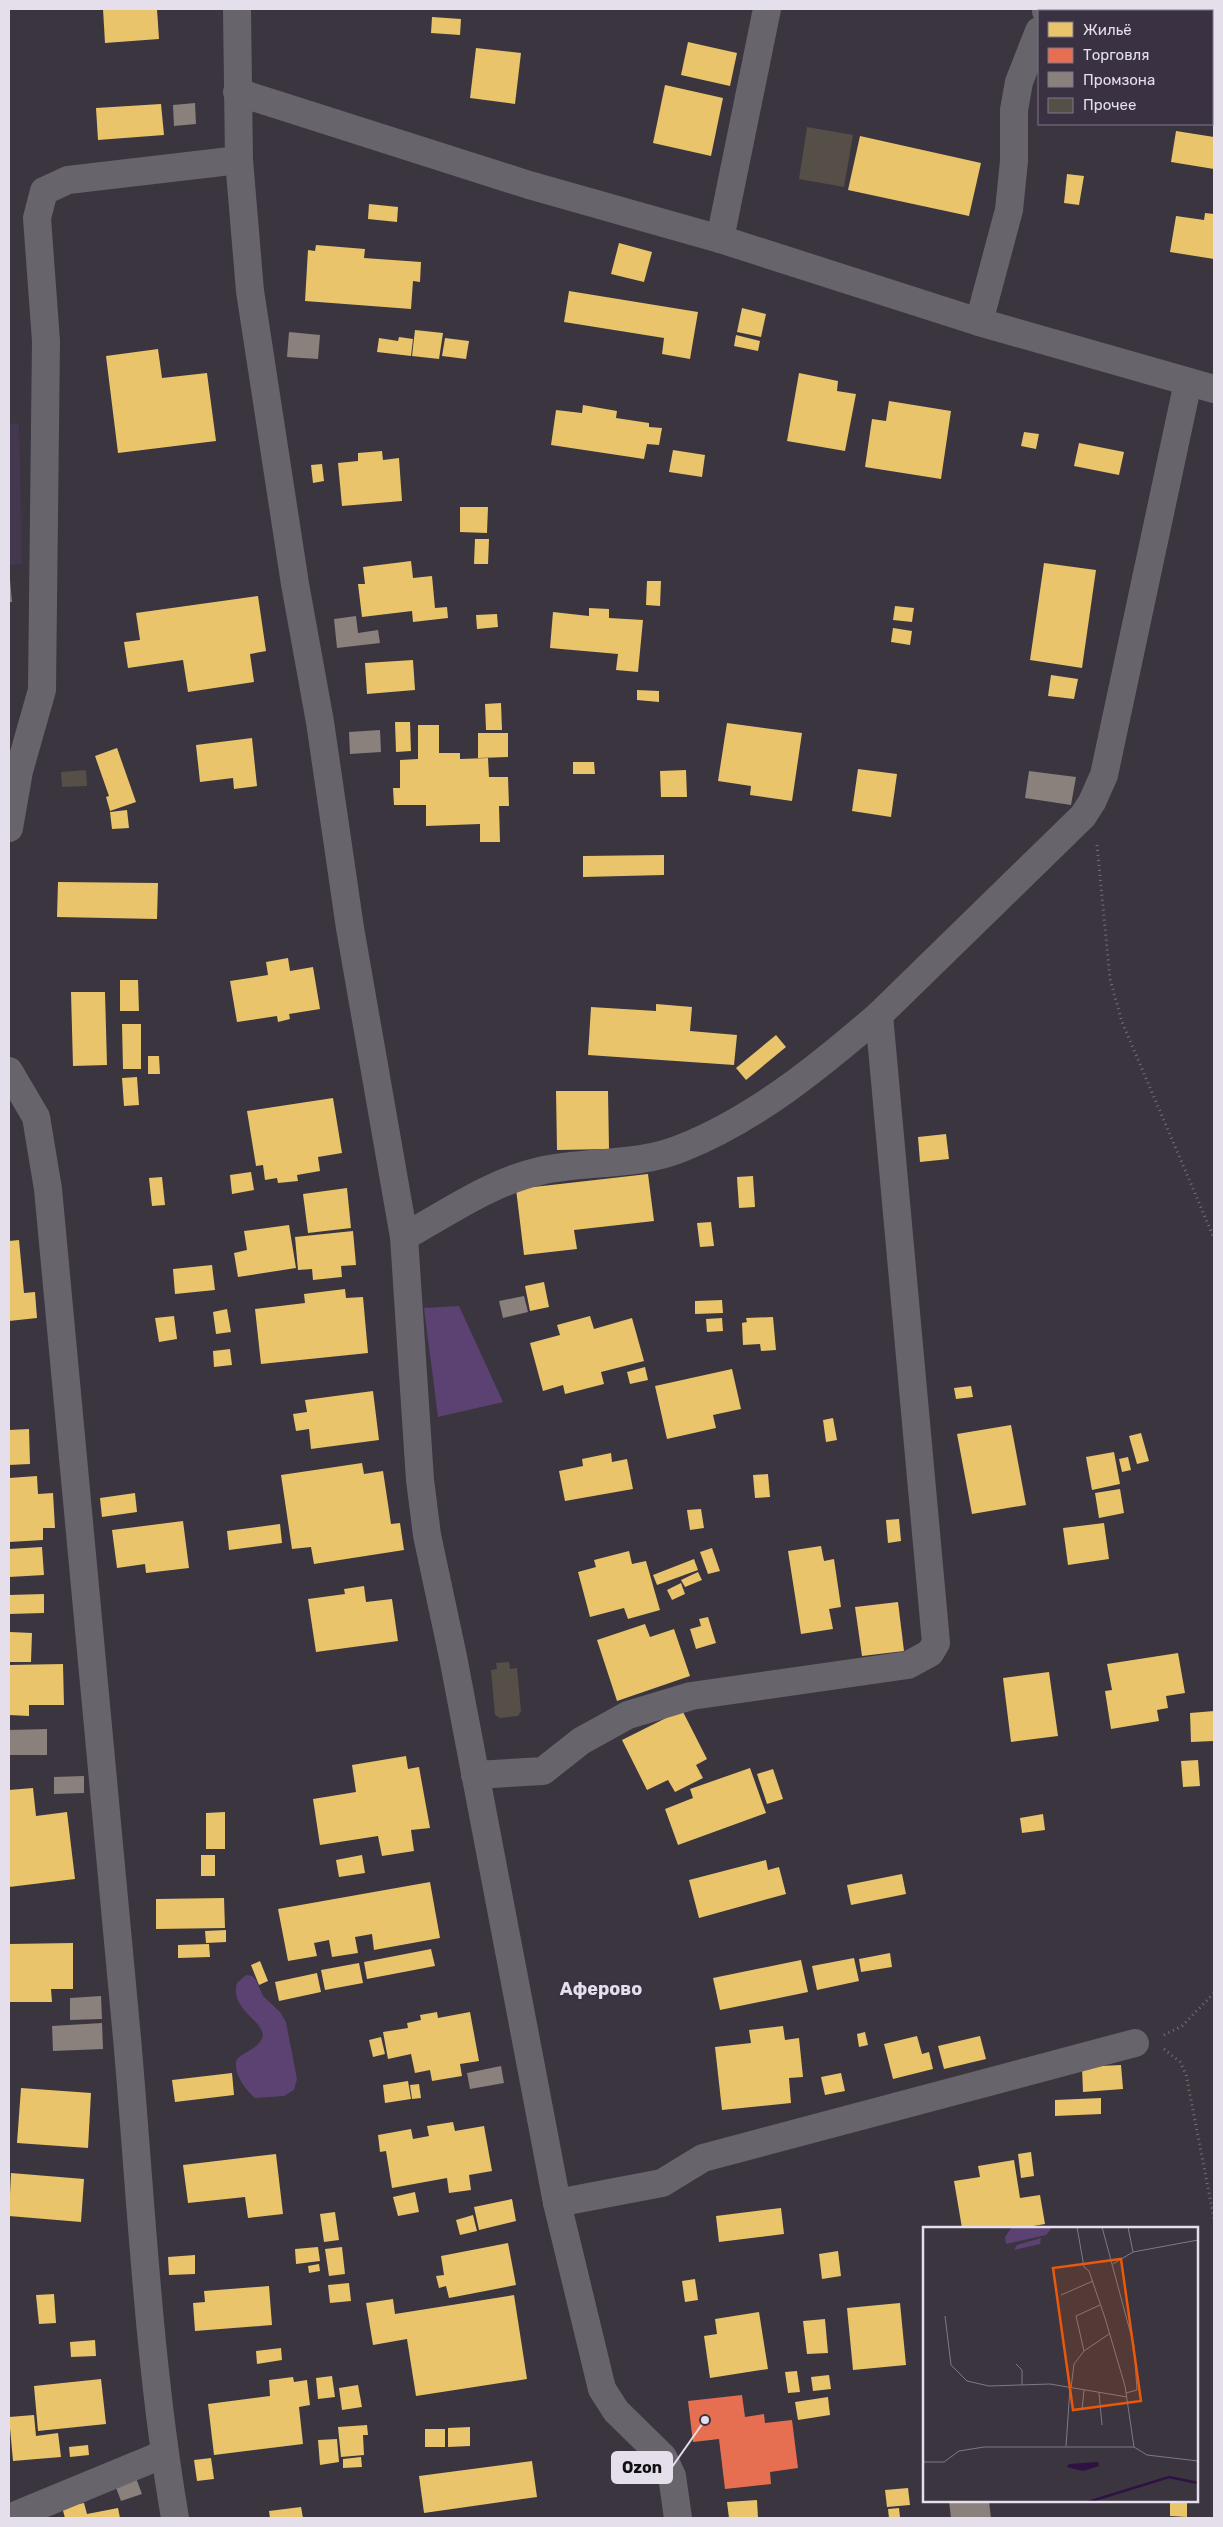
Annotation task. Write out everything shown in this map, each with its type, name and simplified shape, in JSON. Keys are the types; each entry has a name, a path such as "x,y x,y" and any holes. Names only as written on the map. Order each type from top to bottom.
{"street":[{"path":"237,9 239,160 250,291 295,584 320,722 350,928 404,1237 420,1480 427,1535 453,1657 557,2202 602,2389 616,2411 663,2457 672,2476 678,2518"},
{"path":"720,240 767,9"},
{"path":"979,322 1009,210 1014,161 1014,110 1019,82 1038,34"},
{"path":"237,92 529,185 720,240 979,322 1214,389"},
{"path":"9,828 19,771 42,690 46,341 37,218 44,191 68,180 239,160"},
{"path":"404,1237 509,1179 542,1171 638,1161 681,1149 702,1140 738,1120 829,1059 879,1015 1082,816 1092,802 1104,775 1188,382"},
{"path":"475,1775 543,1772 581,1741 620,1719 672,1701 737,1688 908,1665 930,1653 936,1643 879,1015"},
{"path":"9,1070 36,1117 48,1189 134,2120 155,2378 164,2454 176,2518"},
{"path":"557,2202 662,2183 703,2158 1139,2042"},
{"path":"9,2518 164,2454"}],"path":[{"path":"1092,802 1101,874 1104,936 1110,979 1122,1022 1214,1238"},
{"path":"1139,2042 1158,2037 1182,2026 1214,1992"},
{"path":"1139,2042 1158,2045 1170,2053 1180,2062 1186,2074 1214,2218"}],"shaded area":[{"path":"19,423 22,564 9,565 9,424"},
{"path":"459,1306 503,1402 438,1417 424,1308"},
{"path":"246,1975 252,1976 256,1980 263,1996 280,2012 286,2022 297,2079 294,2090 284,2096 255,2098 247,2090 236,2069 237,2059 257,2045 263,2036 257,2024 244,2010 236,1993 237,1983"}],"building: Жильё":[{"path":"103,9 157,9 159,39 105,43"},
{"path":"432,17 461,19 460,35 431,33"},
{"path":"688,42 737,53 730,86 681,75"},
{"path":"1213,42 1214,42 1213,60"},
{"path":"476,48 521,53 515,104 470,98"},
{"path":"665,85 723,98 711,156 653,143"},
{"path":"161,104 164,135 98,140 96,108"},
{"path":"1176,131 1214,137 1214,169 1171,162"},
{"path":"860,136 981,163 969,216 848,190"},
{"path":"1067,174 1084,176 1079,205 1064,203"},
{"path":"369,204 398,207 397,222 368,219"},
{"path":"1205,213 1214,214 1214,259 1170,252 1176,216 1204,220"},
{"path":"619,243 652,252 644,282 611,274"},
{"path":"316,245 365,249 364,258 421,262 420,282 413,281 411,309 305,301 308,250 315,251"},
{"path":"569,291 698,312 690,359 662,354 664,338 564,322"},
{"path":"742,308 766,314 761,337 737,332"},
{"path":"415,330 443,333 439,359 412,356"},
{"path":"736,335 760,341 758,351 734,346"},
{"path":"399,337 413,339 411,356 377,352 379,338 398,341"},
{"path":"445,338 469,341 466,359 442,356"},
{"path":"158,349 162,378 207,373 216,441 118,453 106,356"},
{"path":"799,373 838,381 837,391 856,394 845,451 787,441"},
{"path":"889,401 951,411 941,479 865,467 872,419 886,421"},
{"path":"583,405 617,411 616,418 649,423 649,427 662,428 659,445 647,444 644,459 551,445 556,410 582,413"},
{"path":"1024,432 1039,434 1036,449 1021,446"},
{"path":"1079,443 1124,452 1119,475 1074,466"},
{"path":"673,450 705,455 702,477 669,472"},
{"path":"382,451 383,460 399,458 402,501 342,506 338,463 358,461 358,453"},
{"path":"322,464 324,481 313,483 311,465"},
{"path":"460,507 488,507 487,533 460,532"},
{"path":"475,539 489,539 488,564 474,564"},
{"path":"411,561 413,578 432,576 435,608 447,607 448,618 413,622 412,611 362,617 358,584 365,584 363,567"},
{"path":"1044,563 1096,570 1082,668 1030,660"},
{"path":"647,581 661,581 660,606 646,605"},
{"path":"258,596 266,651 250,654 254,682 188,692 183,660 128,668 124,642 140,640 136,613"},
{"path":"895,606 914,608 912,622 893,620"},
{"path":"589,608 609,609 609,618 643,620 638,672 616,670 618,654 550,648 553,612 589,616"},
{"path":"497,614 498,627 477,629 476,615"},
{"path":"893,628 912,631 910,645 891,642"},
{"path":"413,660 415,690 367,694 365,663"},
{"path":"1051,675 1078,679 1074,699 1048,696"},
{"path":"637,690 659,691 659,702 637,700"},
{"path":"501,703 502,730 486,730 485,704"},
{"path":"395,722 410,722 411,751 396,752"},
{"path":"727,723 802,733 792,801 750,795 751,786 718,781"},
{"path":"418,725 439,725 439,753 460,753 460,759 488,758 489,777 508,777 509,806 499,806 500,842 480,842 480,824 426,826 426,805 394,805 393,788 400,788 400,760 418,759"},
{"path":"478,733 508,733 508,757 478,758"},
{"path":"252,738 257,786 234,789 233,778 200,782 196,745"},
{"path":"117,748 136,802 110,811 106,797 109,796 95,756"},
{"path":"573,762 594,762 595,774 573,774"},
{"path":"858,769 897,774 891,817 852,811"},
{"path":"686,770 687,797 661,797 660,771"},
{"path":"127,810 129,828 112,829 110,812"},
{"path":"664,855 664,875 583,877 583,856"},
{"path":"58,882 158,883 157,919 57,917"},
{"path":"288,958 290,971 313,967 320,1009 289,1014 290,1019 278,1022 277,1016 237,1022 230,981 268,975 266,962"},
{"path":"120,980 138,980 139,1011 120,1011"},
{"path":"71,992 105,992 107,1065 73,1066"},
{"path":"656,1004 692,1007 690,1031 737,1035 734,1065 588,1055 591,1007 656,1011"},
{"path":"122,1024 141,1024 141,1069 123,1069"},
{"path":"776,1035 786,1047 746,1080 736,1068"},
{"path":"148,1056 159,1056 160,1074 148,1074"},
{"path":"137,1077 139,1105 124,1106 122,1078"},
{"path":"556,1091 608,1091 609,1149 557,1150"},
{"path":"333,1098 342,1153 318,1157 320,1171 297,1175 298,1181 278,1183 277,1178 265,1180 263,1165 256,1166 247,1111"},
{"path":"946,1134 949,1159 920,1162 918,1137"},
{"path":"251,1172 254,1190 232,1194 230,1175"},
{"path":"648,1174 654,1221 574,1230 577,1249 524,1255 516,1189"},
{"path":"753,1176 755,1207 739,1208 737,1177"},
{"path":"162,1177 165,1205 152,1206 149,1178"},
{"path":"347,1188 351,1228 308,1233 303,1194"},
{"path":"711,1222 714,1246 700,1247 697,1223"},
{"path":"289,1225 296,1268 238,1277 234,1253 247,1250 244,1231"},
{"path":"353,1231 356,1265 341,1266 342,1277 313,1280 312,1269 298,1270 295,1237"},
{"path":"19,1240 24,1293 35,1292 37,1318 9,1321 9,1241"},
{"path":"212,1265 215,1290 175,1294 173,1269"},
{"path":"544,1282 549,1307 530,1311 525,1286"},
{"path":"345,1289 346,1298 363,1297 368,1353 261,1364 255,1309 305,1303 304,1294"},
{"path":"722,1300 723,1313 695,1314 695,1301"},
{"path":"227,1309 231,1332 216,1334 213,1312"},
{"path":"174,1316 177,1339 159,1342 155,1318"},
{"path":"590,1316 594,1329 632,1318 644,1361 601,1372 604,1384 565,1394 563,1385 543,1391 530,1343 560,1335 557,1325"},
{"path":"773,1317 776,1350 761,1351 760,1344 743,1345 742,1323 747,1322 746,1318"},
{"path":"722,1318 723,1331 707,1332 706,1319"},
{"path":"230,1349 232,1365 214,1367 213,1351"},
{"path":"645,1367 648,1380 630,1384 627,1372"},
{"path":"732,1369 741,1409 713,1415 716,1428 667,1439 655,1386"},
{"path":"971,1386 973,1397 956,1399 954,1388"},
{"path":"373,1391 379,1440 311,1449 309,1429 296,1431 293,1414 307,1412 305,1400"},
{"path":"833,1418 837,1440 826,1442 823,1420"},
{"path":"1011,1425 1026,1505 972,1514 957,1434"},
{"path":"29,1429 30,1464 9,1465 9,1430"},
{"path":"1141,1433 1149,1461 1137,1464 1129,1436"},
{"path":"1114,1452 1120,1484 1092,1490 1086,1457"},
{"path":"611,1453 612,1462 627,1459 633,1489 565,1501 559,1471 583,1466 582,1459"},
{"path":"1128,1457 1131,1470 1122,1472 1119,1459"},
{"path":"362,1463 364,1474 383,1471 391,1524 400,1523 404,1550 314,1564 311,1547 292,1549 281,1475"},
{"path":"768,1474 770,1497 755,1498 753,1475"},
{"path":"37,1476 38,1494 53,1493 55,1528 43,1528 43,1540 9,1542 9,1478"},
{"path":"1120,1489 1124,1513 1099,1518 1095,1493"},
{"path":"135,1493 137,1512 102,1517 100,1498"},
{"path":"701,1509 704,1528 690,1530 687,1510"},
{"path":"899,1519 901,1541 888,1543 886,1520"},
{"path":"183,1521 189,1568 146,1573 145,1564 117,1568 112,1530"},
{"path":"1104,1523 1109,1559 1068,1565 1063,1528"},
{"path":"280,1524 282,1543 229,1550 227,1531"},
{"path":"821,1546 824,1561 834,1559 841,1607 829,1609 833,1629 801,1634 788,1551"},
{"path":"42,1547 44,1575 9,1577 9,1549"},
{"path":"712,1548 720,1571 708,1574 700,1552"},
{"path":"629,1551 632,1564 646,1561 660,1610 628,1619 624,1608 590,1617 578,1572 596,1567 594,1560"},
{"path":"694,1559 698,1570 657,1585 653,1575"},
{"path":"698,1572 702,1580 685,1587 681,1580"},
{"path":"681,1583 685,1594 672,1600 667,1590"},
{"path":"364,1586 366,1602 392,1599 398,1641 316,1652 308,1599 345,1594 344,1589"},
{"path":"44,1594 44,1613 9,1614 9,1595"},
{"path":"898,1602 904,1651 862,1656 855,1607"},
{"path":"708,1617 716,1643 696,1649 690,1629 701,1626 699,1619"},
{"path":"645,1624 650,1637 674,1629 690,1676 617,1701 597,1640"},
{"path":"10,1632 32,1633 31,1662 10,1662"},
{"path":"1178,1653 1185,1693 1166,1696 1168,1708 1157,1710 1159,1721 1111,1729 1105,1691 1112,1690 1107,1664"},
{"path":"63,1664 64,1705 29,1705 29,1716 9,1715 9,1665"},
{"path":"1049,1672 1058,1736 1011,1742 1003,1678"},
{"path":"682,1710 707,1759 696,1765 703,1778 675,1792 668,1780 647,1790 622,1740"},
{"path":"1214,1711 1214,1741 1191,1742 1190,1713"},
{"path":"406,1756 408,1769 419,1767 430,1828 411,1830 414,1851 382,1856 378,1836 320,1845 313,1799 356,1792 352,1765"},
{"path":"1198,1760 1200,1786 1183,1787 1181,1761"},
{"path":"750,1768 766,1813 678,1845 665,1809 693,1798 690,1789"},
{"path":"773,1769 783,1799 767,1804 757,1774"},
{"path":"33,1788 36,1816 67,1812 75,1879 9,1887 9,1790"},
{"path":"225,1812 225,1849 206,1849 206,1813"},
{"path":"1043,1814 1045,1830 1022,1833 1020,1818"},
{"path":"201,1855 215,1855 215,1876 201,1876"},
{"path":"362,1855 365,1873 339,1877 336,1860"},
{"path":"766,1860 768,1870 779,1867 786,1894 699,1918 689,1880"},
{"path":"902,1874 906,1894 851,1905 847,1885"},
{"path":"430,1882 440,1938 374,1950 372,1934 355,1937 358,1953 332,1957 329,1940 314,1943 317,1956 288,1961 278,1909"},
{"path":"224,1898 225,1928 156,1929 156,1899"},
{"path":"226,1930 226,1942 206,1943 205,1931"},
{"path":"73,1943 73,1989 51,1989 52,2002 9,2002 9,1944"},
{"path":"209,1944 210,1957 178,1958 178,1945"},
{"path":"431,1949 435,1966 367,1979 364,1962"},
{"path":"890,1953 892,1967 861,1972 859,1959"},
{"path":"854,1958 859,1981 817,1990 812,1966"},
{"path":"801,1960 808,1992 720,2010 713,1978"},
{"path":"260,1961 268,1981 259,1985 251,1965"},
{"path":"359,1963 363,1983 325,1990 321,1970"},
{"path":"317,1973 321,1992 279,2001 275,1982"},
{"path":"437,2012 438,2018 470,2012 479,2061 460,2064 462,2076 432,2081 430,2070 415,2073 411,2054 388,2059 383,2032 408,2028 407,2023 421,2020 420,2015"},
{"path":"783,2026 785,2040 799,2038 803,2077 789,2078 791,2103 722,2110 715,2047 751,2043 749,2030"},
{"path":"865,2032 868,2045 859,2047 857,2034"},
{"path":"917,2036 922,2054 929,2052 933,2069 893,2079 884,2044"},
{"path":"980,2036 986,2059 944,2069 938,2046"},
{"path":"381,2037 385,2054 373,2057 369,2040"},
{"path":"1121,2065 1123,2089 1083,2092 1082,2067"},
{"path":"232,2073 234,2095 175,2102 172,2080"},
{"path":"841,2073 845,2091 825,2095 821,2077"},
{"path":"408,2081 411,2099 385,2103 383,2085"},
{"path":"419,2084 421,2098 412,2099 410,2085"},
{"path":"21,2088 91,2093 88,2148 17,2143"},
{"path":"1101,2098 1101,2114 1055,2116 1055,2100"},
{"path":"453,2122 455,2131 484,2126 492,2171 469,2175 471,2190 449,2193 447,2178 392,2188 386,2151 380,2152 378,2135 411,2129 413,2139 429,2136 427,2126"},
{"path":"1031,2152 1034,2176 1021,2178 1018,2154"},
{"path":"276,2154 283,2214 248,2218 245,2197 188,2203 183,2165"},
{"path":"1014,2160 1020,2198 1040,2195 1045,2224 1027,2227 962,2227 954,2181 980,2177 978,2166"},
{"path":"11,2173 84,2179 81,2222 9,2216"},
{"path":"415,2192 419,2212 398,2216 393,2197"},
{"path":"512,2199 516,2221 479,2230 474,2207"},
{"path":"781,2208 784,2234 719,2242 716,2216"},
{"path":"335,2212 339,2240 324,2242 320,2214"},
{"path":"473,2215 477,2231 460,2235 456,2220"},
{"path":"508,2243 516,2285 449,2298 446,2286 439,2288 436,2276 444,2275 441,2256"},
{"path":"318,2247 320,2261 296,2264 295,2249"},
{"path":"342,2247 345,2274 329,2276 325,2249"},
{"path":"838,2251 841,2276 822,2279 819,2254"},
{"path":"195,2255 195,2274 169,2275 168,2257"},
{"path":"319,2264 320,2271 309,2273 308,2266"},
{"path":"695,2279 698,2300 685,2302 682,2281"},
{"path":"349,2283 351,2301 330,2303 328,2285"},
{"path":"269,2286 272,2325 195,2331 193,2303 205,2302 204,2291"},
{"path":"54,2294 56,2323 39,2324 36,2295"},
{"path":"514,2295 527,2379 416,2396 407,2339 373,2345 366,2303 393,2299 395,2314"},
{"path":"900,2303 906,2365 853,2370 847,2308"},
{"path":"759,2312 768,2369 710,2378 704,2336 717,2334 715,2319"},
{"path":"825,2319 828,2353 807,2354 803,2321"},
{"path":"95,2340 96,2356 71,2357 70,2342"},
{"path":"281,2348 282,2360 257,2364 256,2351"},
{"path":"797,2371 800,2392 788,2393 785,2372"},
{"path":"829,2375 831,2389 813,2391 811,2377"},
{"path":"332,2376 335,2397 318,2399 316,2378"},
{"path":"293,2377 294,2382 307,2380 310,2405 299,2407 303,2444 214,2455 208,2404 270,2396 269,2380"},
{"path":"101,2379 106,2424 38,2431 34,2386"},
{"path":"358,2385 362,2407 342,2410 339,2388"},
{"path":"828,2397 830,2415 798,2420 795,2402"},
{"path":"34,2415 36,2436 58,2433 61,2457 13,2461 9,2417"},
{"path":"367,2425 368,2435 363,2435 364,2455 341,2457 338,2427"},
{"path":"470,2427 470,2446 448,2447 448,2428"},
{"path":"425,2429 445,2429 445,2447 425,2447"},
{"path":"337,2439 339,2462 320,2465 318,2440"},
{"path":"88,2445 89,2455 70,2457 69,2447"},
{"path":"361,2457 362,2467 343,2468 343,2459"},
{"path":"211,2458 214,2479 197,2481 194,2460"},
{"path":"532,2461 537,2497 424,2513 419,2476"},
{"path":"908,2488 910,2505 887,2507 885,2490"},
{"path":"757,2500 758,2518 729,2518 727,2502"},
{"path":"1170,2502 1187,2502 1187,2517 1170,2516"},
{"path":"84,2503 87,2514 118,2508 120,2518 65,2518 62,2507"},
{"path":"301,2507 303,2518 270,2518 269,2511"},
{"path":"899,2508 900,2517 889,2518 888,2509"}],"building: Торговля":[{"path":"742,2395 745,2417 764,2414 765,2423 792,2420 798,2468 770,2472 771,2484 725,2489 719,2439 693,2442 688,2401"}],"building: Промзона":[{"path":"195,103 196,124 174,126 173,105"},
{"path":"289,332 320,335 318,359 287,357"},
{"path":"9,568 12,602 9,602"},
{"path":"356,616 358,633 378,630 380,643 337,648 334,619"},
{"path":"380,730 381,752 350,754 349,732"},
{"path":"1029,771 1076,777 1071,805 1025,798"},
{"path":"524,1296 528,1312 503,1318 499,1301"},
{"path":"47,1729 47,1755 9,1755 9,1730"},
{"path":"84,1776 84,1793 54,1794 54,1777"},
{"path":"101,1996 102,2019 70,2020 70,1998"},
{"path":"102,2023 103,2049 53,2051 52,2026"},
{"path":"501,2066 504,2083 470,2089 467,2073"},
{"path":"136,2478 142,2494 121,2501 115,2485"},
{"path":"949,2502 989,2502 991,2518 951,2518"}],"building: Прочее":[{"path":"807,127 853,135 844,187 799,179"},
{"path":"86,770 87,786 62,787 61,772"},
{"path":"509,1662 510,1669 517,1668 521,1711 518,1716 500,1718 495,1715 491,1670 497,1669 496,1663"}],"place":[{"name":"Ozon","path":"705,2420"}],"district":[{"name":"Аферово","path":"601,1989"}]}
